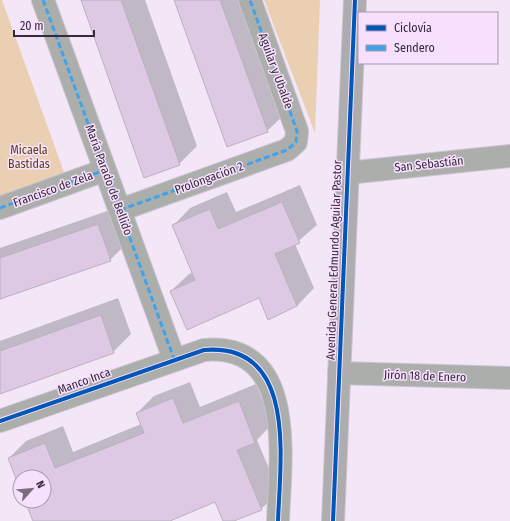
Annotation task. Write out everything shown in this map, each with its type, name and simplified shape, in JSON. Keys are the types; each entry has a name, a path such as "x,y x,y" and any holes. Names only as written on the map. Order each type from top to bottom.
{"street":[{"name":"María Parado de Bellido","path":"43,0 174,359"},
{"name":"Aguilar y Ubalde","path":"250,0 297,131 296,142"},
{"name":"Avenida General Edmundo Aguilar Pastor","path":"333,521 355,0"},
{"name":"Prolongación 2","path":"120,210 287,150 296,142"},
{"name":"San Sebastián","path":"348,173 510,156"},
{"name":"Francisco de Zela","path":"0,208 105,170"},
{"name":"Manco Inca","path":"0,421 174,359 204,350 218,349 233,351 245,357 257,367 266,380 274,398 281,434 278,521"},
{"name":"Jirón 18 de Enero","path":"339,373 510,378"}],"green space":[{"name":"Micaela Bastidas","path":"0,0 2,0 65,175 0,198"},
{"path":"264,0 320,0 315,133"}],"building":[{"path":"81,0 121,0 180,165 144,178"},
{"path":"174,0 220,0 268,132 227,147"},
{"path":"282,202 300,243 275,254 297,306 268,320 259,298 187,330 170,291 195,280 172,225 210,209 218,229"},
{"path":"98,224 111,261 0,299 0,258"},
{"path":"101,315 114,353 0,394 0,351"},
{"path":"173,398 183,423 239,401 255,443 237,450 262,510 234,521 223,521 215,502 170,521 33,521 28,509 52,509 52,469 12,469 8,458 45,443 55,468 144,433 136,413"}],"marked path":[{"path":"43,0 174,359"},
{"path":"120,210 287,150 296,142 297,131 250,0"},
{"path":"0,208 105,170"}],"cycle path":[{"path":"333,521 355,0"},
{"path":"0,421 204,350 234,353 256,365 269,385 277,410 280,438 278,521"}]}
